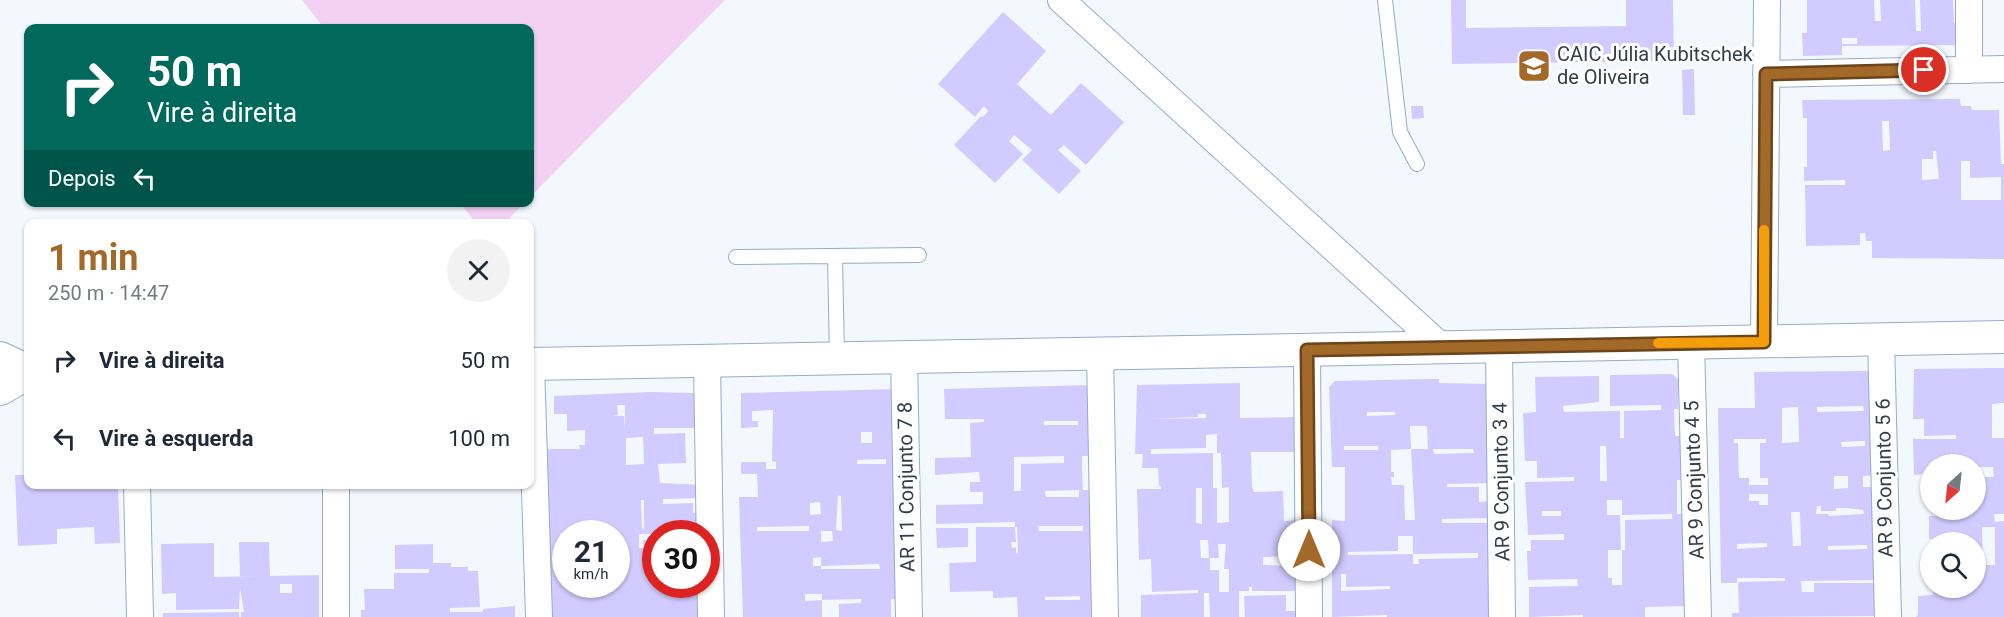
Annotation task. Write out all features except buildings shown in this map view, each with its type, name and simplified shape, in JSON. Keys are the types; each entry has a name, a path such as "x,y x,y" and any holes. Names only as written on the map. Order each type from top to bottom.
{"street":[{"path":"1061,0 1442,347"},
{"path":"1764,342 1767,0"},
{"path":"1969,0 1969,70"},
{"path":"1766,74 2004,69"},
{"path":"534,364 2004,337"},
{"name":"AR 9 Conjunto 5 6","path":"1881,339 1888,617"},
{"name":"AR 9 Conjunto 4 5","path":"1690,343 1698,617"},
{"name":"AR 9 Conjunto 3 4","path":"1499,346 1502,617"},
{"path":"1307,350 1309,617"},
{"path":"1100,354 1105,617"},
{"path":"0,357 24,370"},
{"name":"AR 11 Conjunto 7 8","path":"904,357 909,617"},
{"path":"707,361 711,617"},
{"path":"0,389 24,374"},
{"path":"534,476 539,617"},
{"path":"137,489 140,617"},
{"path":"336,489 336,617"}],"lane":[{"path":"1385,0 1400,132 1417,164"},
{"path":"736,257 919,255"},
{"path":"835,256 837,358"}],"shaded area":[{"path":"302,0 725,0 534,193 534,24 321,24"},
{"path":"463,207 520,207 509,219 473,219"}],"slow traffic":[{"path":"1658,343 1764,342 1764,230"}],"place":[{"name":"CAIC Júlia Kubitschek de Oliveira","path":"1534,66"}],"route":[{"path":"1309,550 1307,350 1764,342 1766,74 1924,70"}]}
